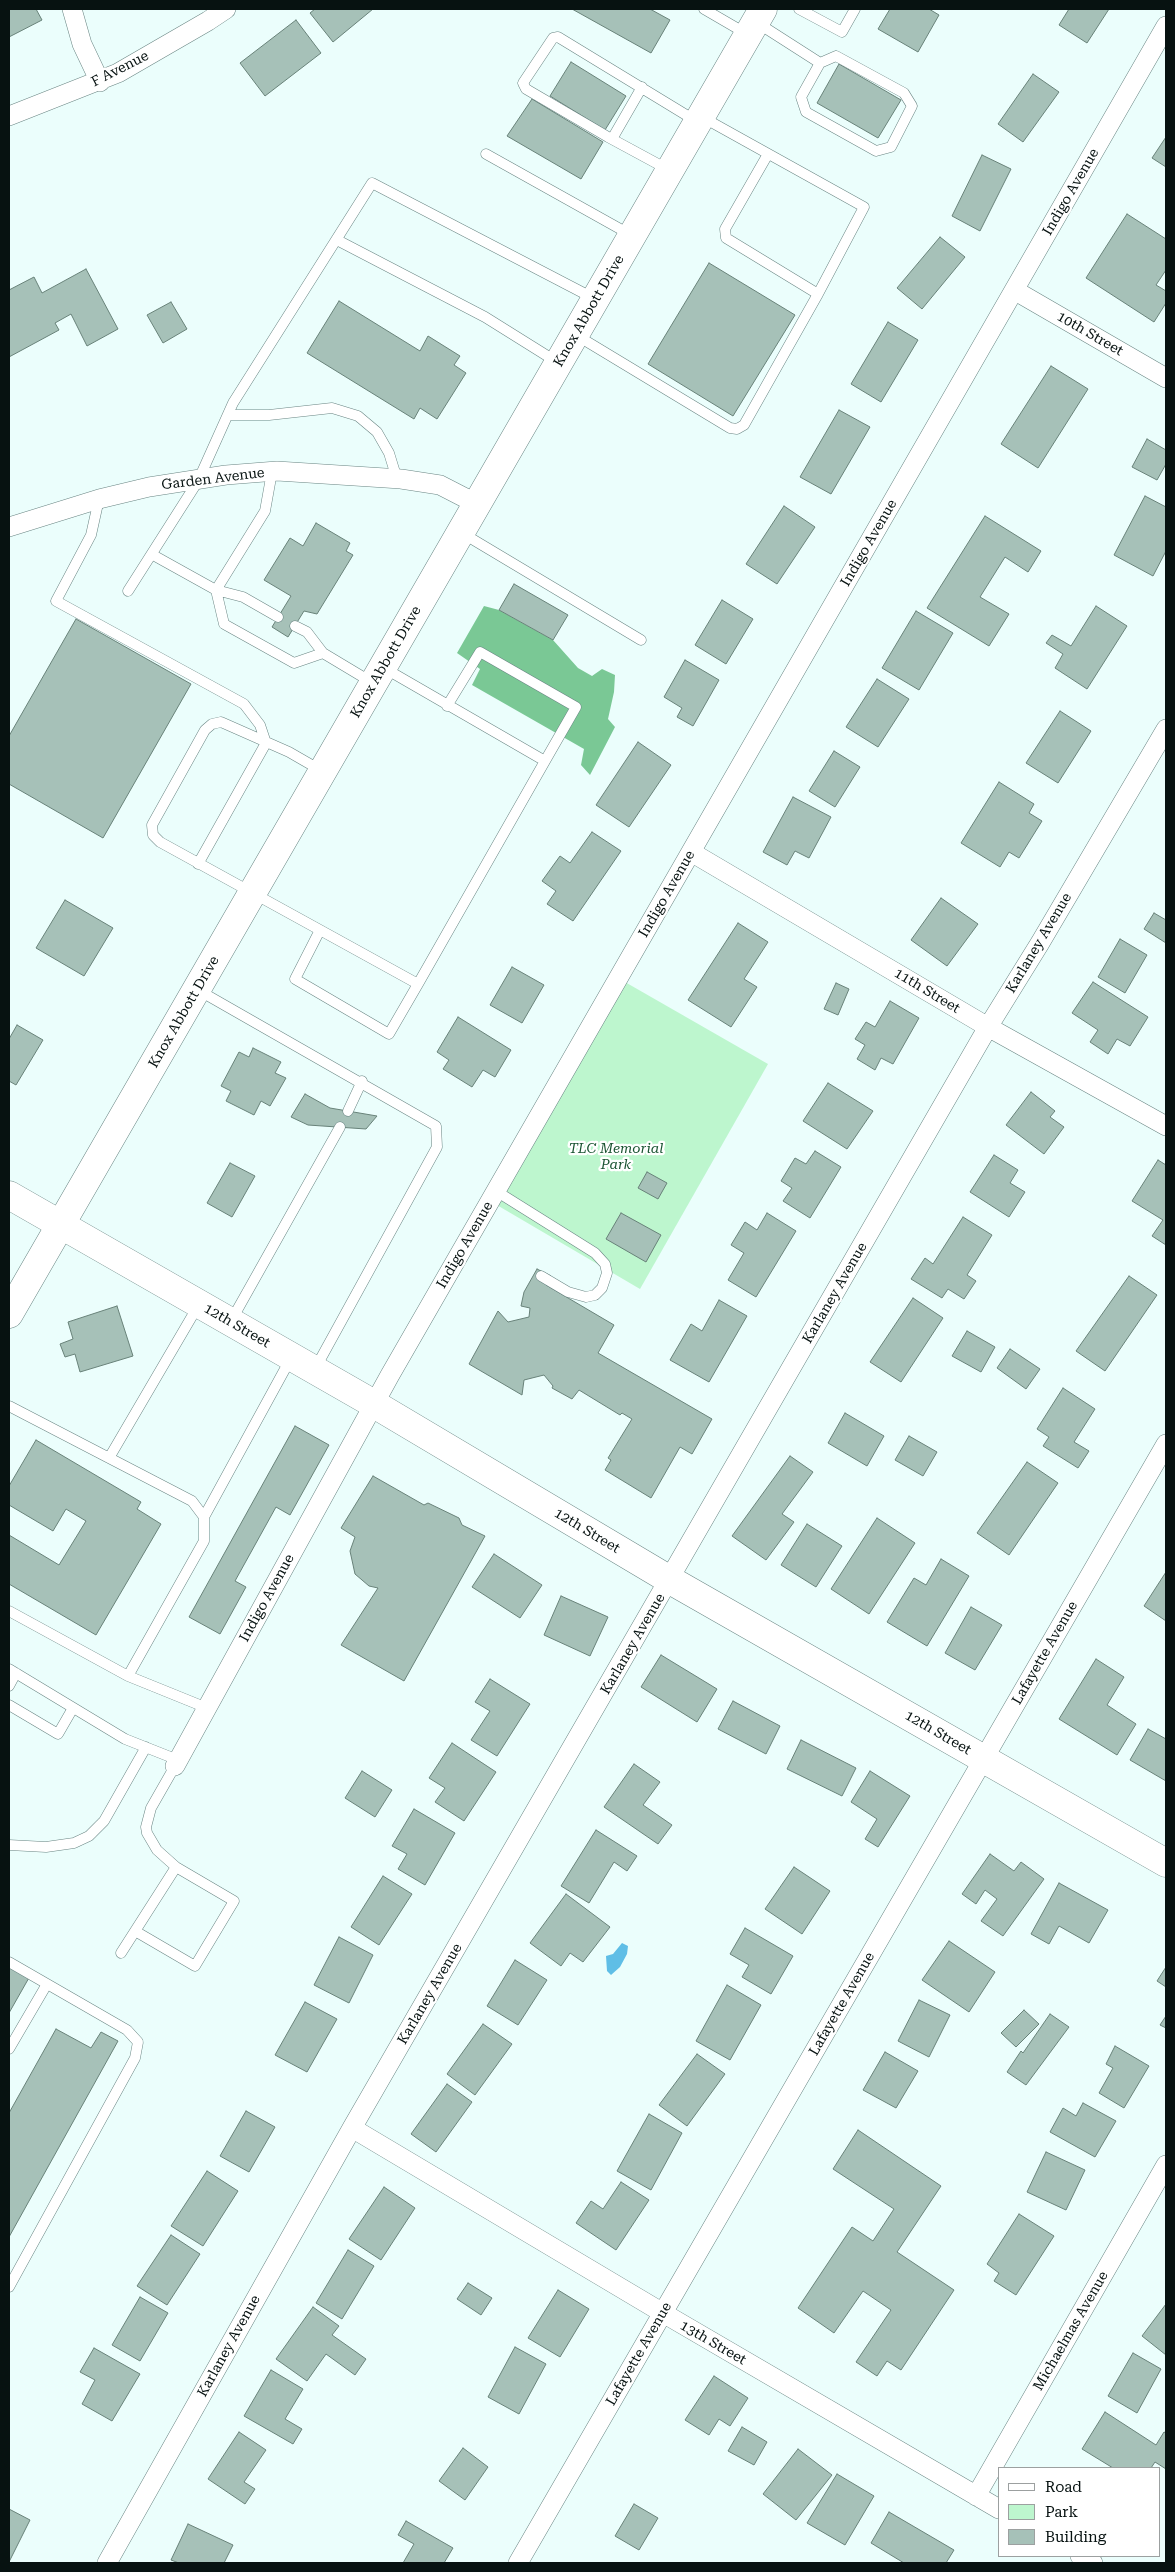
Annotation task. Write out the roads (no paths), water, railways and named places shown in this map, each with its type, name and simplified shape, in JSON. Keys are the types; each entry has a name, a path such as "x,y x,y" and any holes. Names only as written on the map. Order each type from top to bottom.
{"main road":[{"name":"Knox Abbott Drive","path":"9,1314 755,22"},
{"name":"12th Street","path":"9,1195 374,1404 670,1580 1166,1863"}],"street":[{"path":"72,9 82,44 100,82"},
{"name":"F Avenue","path":"9,116 100,82 208,22 226,9"},
{"name":"Indigo Avenue","path":"177,1763 374,1404 1166,26"},
{"name":"10th Street","path":"1014,290 1166,378"},
{"name":"Garden Avenue","path":"9,527 99,499 150,488 226,475 272,472 397,479 440,485 477,504"},
{"name":"Karlaney Avenue","path":"107,2563 352,2128 988,1027 1040,944 1166,729"},
{"name":"11th Street","path":"691,852 988,1027 1166,1126"},
{"name":"Lafayette Avenue","path":"518,2563 1166,1444"},
{"name":"13th Street","path":"352,2128 663,2313 998,2508"},
{"name":"Michaelmas Avenue","path":"976,2496 1166,2166"},
{"path":"1082,2557 1093,2563"}],"lane":[{"path":"704,9 755,22 820,63"},
{"path":"799,9 842,32 855,9"},
{"path":"575,334 730,428 737,429 744,425 818,294 864,207 642,88 555,36 523,86 612,139 670,170"},
{"path":"836,56 904,93 912,106 891,147 876,151 806,112 801,97 820,63 836,56"},
{"path":"612,139 642,88"},
{"path":"486,154 632,235"},
{"path":"768,154 725,229 726,238 732,244 818,294"},
{"path":"128,591 198,481 233,403 372,183 596,299"},
{"path":"337,240 485,317 558,363"},
{"path":"228,415 269,415 332,408 358,416 377,432 389,453 397,479"},
{"path":"272,472 265,511 216,590 224,624 294,664 323,652"},
{"path":"99,499 91,535 56,600 244,704 253,713 260,725 266,743 198,864"},
{"path":"461,532 641,640"},
{"path":"153,554 216,590 243,597 278,617"},
{"path":"295,626 307,632 323,652 447,706 545,761"},
{"path":"320,930 295,979 390,1034 576,707 480,652 447,706"},
{"path":"323,772 289,752 221,722 204,730 152,825 153,835 160,842 252,895 418,984"},
{"path":"197,989 436,1126 437,1147 315,1370"},
{"path":"348,1111 362,1082"},
{"path":"230,1322 340,1127"},
{"path":"496,1191 595,1253 605,1264 607,1273 602,1288 595,1295 586,1297 568,1292 541,1276"},
{"path":"109,1458 199,1304"},
{"path":"128,1676 204,1541 204,1517 292,1357"},
{"path":"9,1406 192,1501 197,1505 204,1517"},
{"path":"9,1611 128,1676 207,1708"},
{"path":"9,1686 12,1671 125,1739 146,1747 177,1763 151,1808 146,1827 157,1850 176,1867 234,1901 195,1966 135,1930"},
{"path":"9,1705 58,1734 73,1708"},
{"path":"9,1845 46,1847 74,1843 89,1836 104,1821 146,1747"},
{"path":"121,1953 176,1867"},
{"path":"9,1962 127,2030 138,2042 135,2058 9,2287"},
{"path":"9,2049 47,1984"}],"water":[{"path":"622,1943 628,1946 627,1954 620,1967 611,1975 607,1971 606,1956 613,1954"}],"park label":[{"name":"TLC Memorial Park","path":"616,1158"}]}
